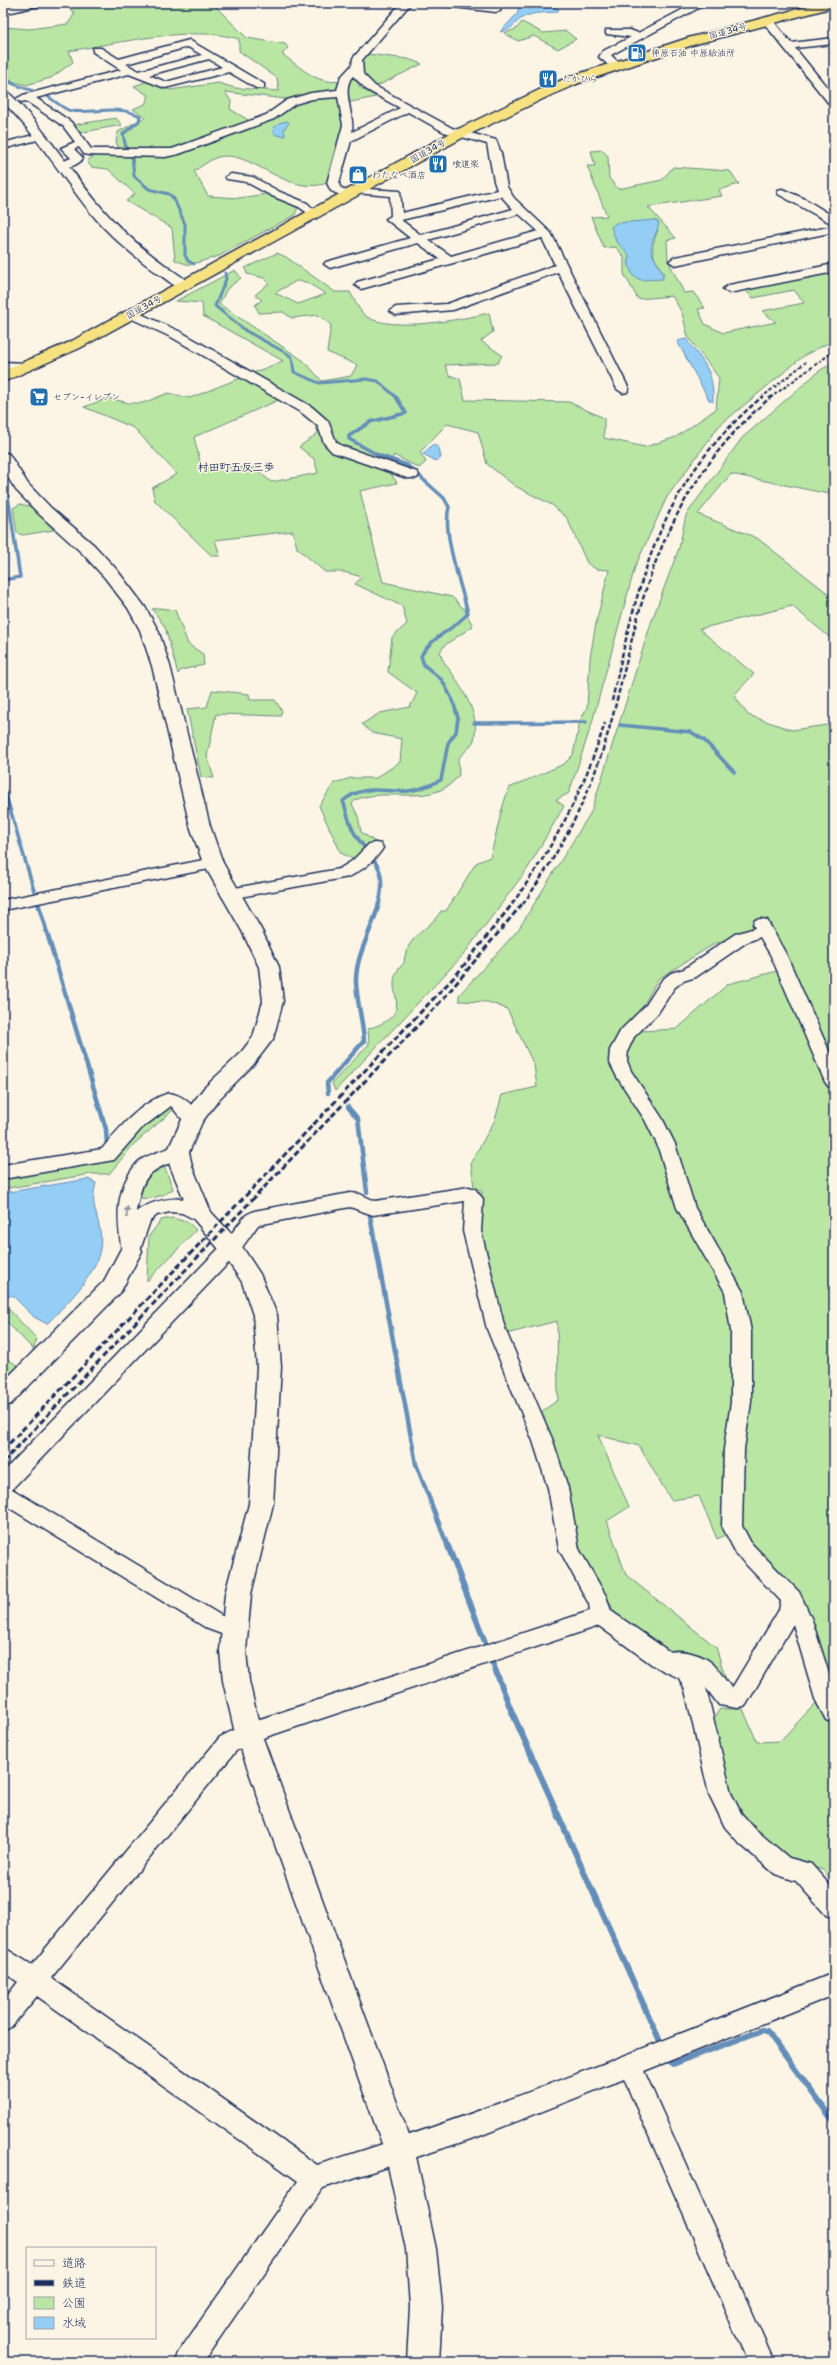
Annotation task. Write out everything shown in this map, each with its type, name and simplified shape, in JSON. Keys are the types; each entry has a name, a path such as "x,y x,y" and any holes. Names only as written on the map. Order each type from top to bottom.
{"highway":[{"name":"国道34号","path":"3,377 75,345 459,134 544,93 616,66 692,41 830,4"},
{"path":"544,93 606,53"}],"street":[{"path":"3,11 39,3"},
{"path":"406,3 357,60 356,67 358,75 370,88 459,134 492,142 496,150 498,176 504,192 539,224 545,233 623,389"},
{"path":"445,3 496,9 499,3"},
{"path":"616,66 604,57 606,53 704,3"},
{"path":"768,20 834,103"},
{"path":"610,32 630,33 638,36"},
{"path":"790,46 834,41"},
{"path":"118,63 189,43 260,86"},
{"path":"97,50 135,73 165,85 230,68"},
{"path":"7,98 37,95 210,56"},
{"path":"356,67 346,77 342,93 348,114 346,139 333,183 335,189 351,193 396,193 397,218"},
{"path":"821,86 834,84"},
{"path":"37,95 68,124 88,152 175,152 270,117 291,102 311,96 342,93"},
{"path":"7,98 41,136 116,233 136,250 184,285"},
{"path":"346,139 408,108"},
{"path":"3,146 41,136"},
{"path":"63,165 76,160 77,158 66,148 82,143"},
{"path":"230,177 249,178 276,194 303,205 313,214"},
{"path":"447,260 392,219 504,192"},
{"path":"782,192 814,209 834,222"},
{"path":"814,209 834,207"},
{"path":"330,264 418,238 522,210"},
{"path":"675,261 834,229"},
{"path":"361,285 545,233"},
{"path":"707,240 718,253"},
{"path":"396,311 449,307 562,266"},
{"path":"729,289 834,268"},
{"path":"132,314 177,335 307,410 322,422 329,431 330,443 337,449 412,475"},
{"path":"3,366 27,367"},
{"path":"3,457 22,487 88,549 111,574 136,607 149,630 161,666 200,826 213,863 229,894 252,931 269,967 273,1001 271,1015 263,1039 246,1060 212,1093 193,1119 178,1152 181,1166 202,1216"},
{"path":"229,894 343,873 358,865 370,852"},
{"path":"3,905 213,863"},
{"path":"834,1082 816,1038 763,927 741,938 690,973 678,977 668,984 652,1009 627,1034 619,1050 618,1061 623,1072 653,1118 666,1144 686,1208 734,1292 741,1331 741,1373 740,1402 734,1448 732,1526 737,1539 744,1549 792,1598 802,1620 826,1699 834,1713"},
{"path":"3,1172 108,1155 118,1141 133,1126 169,1099 176,1100 193,1119"},
{"path":"131,1250 126,1215 132,1186 145,1166 178,1152"},
{"path":"3,1485 231,1248 252,1220 260,1216 350,1200 360,1201 373,1208 469,1194 474,1198 472,1231 496,1330 543,1441 558,1488 569,1548 581,1573 599,1602 602,1616 613,1626 662,1659 687,1671 696,1690 720,1794 733,1820 748,1837 783,1867 803,1872 834,1906"},
{"path":"3,1397 112,1287 131,1250 142,1217 151,1210 170,1205 185,1206 202,1216 231,1248 252,1280 265,1315 269,1367 261,1504 238,1594 233,1651 236,1681 248,1733 400,2152 421,2249 426,2307 423,2362"},
{"path":"3,1494 215,1623 235,1630"},
{"path":"662,1659 692,1661 710,1673 720,1691 727,1698 738,1698 789,1612 792,1598"},
{"path":"3,2019 228,1744 248,1733 602,1616"},
{"path":"3,1958 315,2178"},
{"path":"187,2362 315,2178 400,2152 630,2066 834,1984"},
{"path":"630,2066 761,2362"}],"green space":[{"path":"62,3 214,5 247,38 285,44 288,48 282,54 315,77 332,82 354,78 361,88 376,97 341,104 344,128 330,182 314,186 298,184 283,179 241,159 228,156 215,158 194,171 208,196 239,198 266,194 298,207 295,215 219,256 189,265 175,260 172,228 126,201 135,194 108,169 91,167 87,161 97,154 121,154 116,142 118,132 145,117 133,109 145,104 149,96 134,86 148,81 170,90 218,83 235,88 279,91 277,78 239,51 239,39 220,35 200,34 155,37 69,51 73,62 51,78 26,85 11,81 3,71 3,27 29,29 68,24 75,13","holes":["225,92 294,100 278,117 197,146 250,121 230,109 231,101"]},
{"path":"522,22 543,33 566,31 576,39 558,49 534,36 518,41 504,33 516,29"},
{"path":"367,54 408,59 422,64 375,87 365,79 359,66"},
{"path":"116,118 122,125 78,133 73,125"},
{"path":"602,150 608,156 609,178 618,189 662,180 673,167 730,171 739,184 719,190 722,196 648,207 676,238 667,240 668,260 684,293 693,292 705,308 698,309 705,324 723,333 776,322 762,311 804,303 794,290 753,298 744,289 834,272 834,340 805,355 719,426 667,497 635,567 591,726 569,793 556,800 564,806 528,868 464,954 335,1091 332,1083 369,1044 368,1029 384,1022 393,1015 396,1007 394,982 396,973 404,963 409,946 418,934 436,918 441,911 446,911 476,863 490,857 503,805 509,788 564,764 573,755 580,721 587,707 590,658 596,623 609,570 596,569 587,563 567,518 552,505 515,486 487,464 478,432 447,424 420,452 426,462 419,468 394,455 388,469 397,483 360,491 383,582 452,597 464,609 473,626 445,645 440,652 444,662 459,684 471,706 475,723 475,731 473,742 458,759 459,775 449,785 437,791 424,794 368,796 355,800 352,804 358,816 361,832 378,844 353,859 341,853 319,806 334,783 351,778 376,778 400,762 402,739 372,733 362,724 380,713 410,707 417,693 388,672 392,637 407,624 402,606 355,584 362,577 344,572 325,572 297,548 293,531 215,540 220,556 212,556 155,501 152,488 177,474 134,428 84,407 108,398 129,403 143,403 168,393 190,398 283,361 203,316 202,303 176,301 235,270 241,278 227,289 219,304 304,361 322,381 351,376 357,365 327,352 331,325 318,315 292,318 283,312 259,313 255,305 262,300 255,295 269,283 264,278 247,274 245,268 277,253 286,257 335,292 350,292 357,306 364,315 378,321 393,324 426,323 461,319 489,313 493,332 481,341 502,355 498,363 445,365 449,375 460,379 465,400 569,402 604,418 604,438 645,447 676,437 716,409 719,378 688,337 682,313 672,296 638,299 624,274 624,257 616,247 604,248 591,217 607,216 587,166 595,166 591,151","holes":["658,230 653,243 653,253 664,274 629,266 629,255","296,281 306,282 326,294 298,304 275,293","281,399 313,419 318,433 299,447 314,459 318,473 271,482 255,468 201,466 194,437"]},
{"path":"834,362 834,495 731,474 698,514 757,538 834,598 834,641 792,606 699,629 754,674 734,695 748,715 792,730 834,724 834,1886 823,1870 787,1859 748,1826 731,1796 710,1723 720,1709 743,1709 757,1742 780,1741 828,1690 797,1589 731,1533 717,1539 699,1496 671,1500 639,1446 598,1435 629,1507 607,1521 626,1575 716,1647 726,1680 702,1683 620,1625 609,1601 579,1557 569,1494 541,1412 558,1400 557,1321 506,1334 478,1232 482,1191 474,1187 471,1162 495,1120 502,1095 537,1087 534,1065 507,1009 488,1002 459,1001 459,995 518,930 591,812 652,620 679,548 686,515 742,438 819,371","holes":["757,927 781,970 728,984 677,1029 640,1031 637,1017 658,979 714,944"]},
{"path":"20,504 32,507 54,530 23,535 17,533 13,508"},
{"path":"159,608 175,610 188,644 203,654 204,665 181,670 178,674 165,627 152,609"},
{"path":"212,690 249,694 250,700 275,700 282,711 280,716 216,714 207,756 214,778 201,777 187,709 207,707"},
{"path":"165,1105 173,1106 171,1112 134,1144 109,1174 91,1174 3,1189 3,1176 112,1158 123,1141"},
{"path":"156,1166 165,1168 173,1189 170,1192 156,1197 137,1197 141,1182"},
{"path":"172,1218 188,1222 196,1230 147,1281 149,1236 161,1220"},
{"path":"3,1303 37,1339 33,1349 3,1318"},
{"path":"6,1358 18,1366 3,1382 3,1359"}],"water":[{"path":"518,3 543,3 559,9 557,12 535,13 528,15 520,19 509,29 500,32 518,13"},
{"path":"287,121 289,123 284,129 285,136 276,135 272,130 279,123"},
{"path":"655,220 659,223 651,247 653,256 662,271 663,279 641,280 633,276 629,266 629,255 616,241 611,227 616,223"},
{"path":"686,339 703,361 710,374 713,402 709,400 677,341"},
{"path":"433,444 439,448 441,458 436,461 423,454"},
{"path":"88,1179 96,1183 94,1203 99,1224 101,1245 98,1258 92,1270 75,1294 47,1324 34,1317 12,1295 3,1299 3,1193"}],"waterway":[{"path":"3,78 12,84 45,95 65,109 71,111 80,112 114,110 131,112 140,116 139,121 123,134 126,148 132,156 134,176 149,189 169,194 174,199 185,224 185,255 188,261 194,264"},
{"path":"225,273 226,279 215,306 246,331 288,354 292,358 294,372 319,383 366,379 378,381 396,397"},
{"path":"379,904 382,880 380,872 373,858 353,830 343,801 351,795 366,790 412,790 425,787 441,780 448,743 456,732 458,718 453,701 442,680 424,665 421,656 431,643 468,613 450,545 448,531 449,507 444,498 407,465 378,455 349,439 349,436 370,422 406,413 396,397"},
{"path":"3,494 8,496 20,577 3,580"},
{"path":"474,723 586,722"},
{"path":"620,725 691,732 704,740 734,772"},
{"path":"3,785 35,894"},
{"path":"38,903 106,1129 107,1147"},
{"path":"328,1093 327,1083 364,1041 356,973 361,952 373,923 379,903"},
{"path":"348,1107 358,1119 367,1192"},
{"path":"370,1216 416,1464 448,1547"},
{"path":"448,1546 485,1642"},
{"path":"493,1664 511,1710 659,2039"},
{"path":"669,2061 673,2064 763,2030 767,2031 834,2122"}],"railway":[{"path":"770,398 834,351"},
{"path":"761,398 806,362"},
{"path":"612,701 632,614 644,573 659,535 677,498 699,463 727,429 762,397"},
{"path":"523,904 564,840 581,807 595,772 610,726 647,586 668,533 681,507 712,459 730,437 771,397"},
{"path":"512,904 528,882 555,839 587,773 605,723"},
{"path":"3,1450 457,974 513,903"},
{"path":"3,1462 444,998 523,903"}],"place":[{"name":"神原石油 中原給油所","path":"637,53"},
{"name":"たかひら","path":"548,79"},
{"name":"喰道楽","path":"438,164"},
{"name":"わたなべ酒店","path":"358,175"},
{"name":"セブン-イレブン","path":"39,397"}],"district":[{"name":"村田町五反三歩","path":"236,467"}]}
